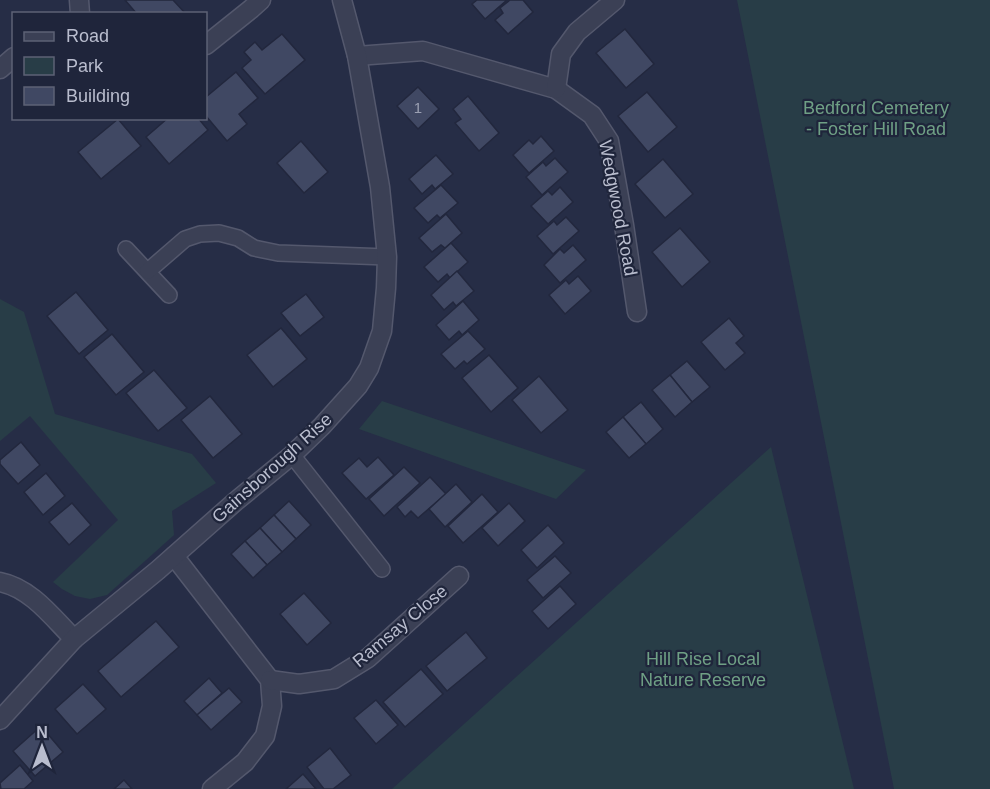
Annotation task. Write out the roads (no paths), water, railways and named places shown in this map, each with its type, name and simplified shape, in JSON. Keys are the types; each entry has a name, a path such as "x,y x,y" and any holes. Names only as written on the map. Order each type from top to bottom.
{"street":[{"path":"207,44 261,0"},
{"name":"Gainsborough Rise","path":"0,720 74,639 292,455 358,386 369,368 382,331 387,257 380,187 357,56 342,0"},
{"path":"556,89 561,54 577,32 615,0"},
{"name":"Wedgwood Road","path":"357,56 423,51 556,89 592,115 609,141 637,312"},
{"path":"0,69 12,59"},
{"path":"174,556 270,680 272,706 265,736 245,762 212,789"},
{"name":"Ramsay Close","path":"270,680 299,684 334,679 368,658 459,576"},
{"path":"0,582 12,584 37,601 74,639"}],"lane":[{"path":"148,272 185,239 200,234 219,233 238,238 254,248 278,253 387,257"},
{"path":"126,249 169,295"},
{"path":"292,455 382,569"}],"park label":[{"name":"Bedford Cemetery - Foster Hill Road","path":"876,118"},
{"name":"Hill Rise Local Nature Reserve","path":"703,669"}]}
